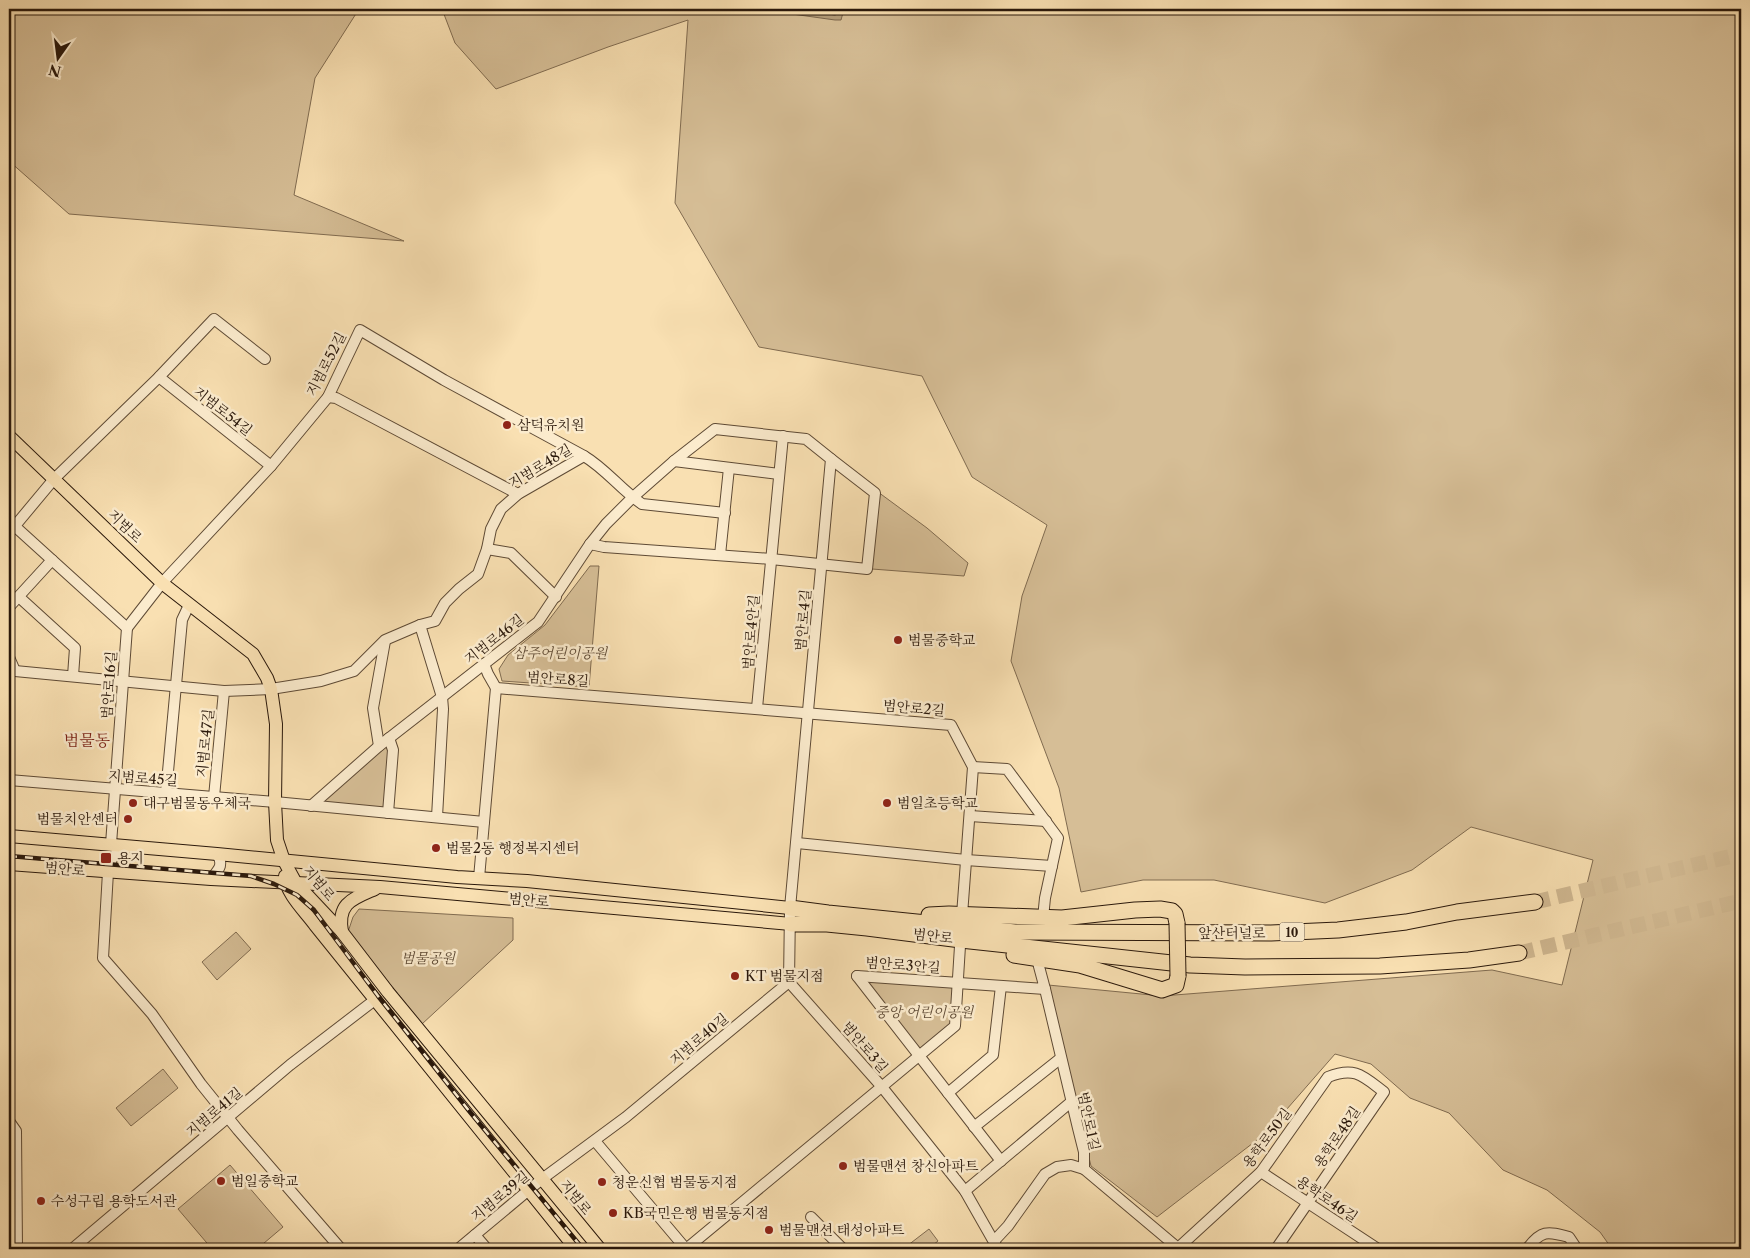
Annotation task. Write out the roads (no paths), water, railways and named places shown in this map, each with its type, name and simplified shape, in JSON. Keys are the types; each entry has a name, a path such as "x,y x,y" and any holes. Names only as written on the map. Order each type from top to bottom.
{"highway":[{"name":"앞산터널로","path":"1048,933 1262,933 1338,930 1406,922 1457,912 1535,902"},
{"name":"범안로","path":"790,908 1015,932 1048,933"},
{"path":"867,928 960,946 1080,965 1162,990 1176,985 1178,976 1178,923 1172,911 1160,909 1135,910 1062,918 962,915 883,918"},
{"name":"범안로","path":"791,924 827,924 867,928 1190,965 1271,967 1380,966 1469,960 1519,953"}],"main road":[{"name":"지범로","path":"9,436 162,583 253,654 271,689 276,724 275,802 277,840 291,882 342,932 388,992 600,1249"},
{"name":"범안로","path":"9,836 527,881 790,908"},
{"name":"범안로","path":"9,864 211,879 380,887 791,924"},
{"path":"291,882 289,891 576,1249"},
{"path":"342,932 340,919 345,907 353,898 380,887"}],"street":[{"path":"127,628 52,560 11,527 54,479 159,377 214,318 265,359"},
{"name":"지범로52길","path":"127,628 162,583 271,466 328,397 360,330 444,380 594,462 632,498"},
{"name":"지범로54길","path":"159,377 271,466"},
{"path":"328,397 336,398 518,494"},
{"name":"지범로46길","path":"311,806 379,746 538,622 590,544 606,524 674,461 715,429 783,436"},
{"path":"590,544 604,547 771,559 867,569 875,492 806,439 783,436"},
{"name":"범안로4안길","path":"757,708 783,436"},
{"name":"지범로48길","path":"271,689 321,681 354,671 385,640 435,620 445,603 478,574 492,529 501,509 518,494 584,456"},
{"name":"범안로4길","path":"790,908 831,459"},
{"path":"674,461 779,474"},
{"path":"720,555 730,468"},
{"path":"632,498 642,504 725,513"},
{"path":"487,549 511,553 556,597"},
{"path":"9,607 52,560"},
{"path":"19,596 75,648 73,676"},
{"path":"166,794 182,620 189,605"},
{"path":"420,625 442,697 438,817"},
{"name":"범안로16길","path":"111,844 127,628"},
{"path":"379,746 373,708 385,640"},
{"path":"9,657 12,674"},
{"path":"479,878 496,688 484,664"},
{"name":"지범로47길","path":"12,674 73,676 224,691 271,689"},
{"name":"범안로8길","path":"496,688 808,712"},
{"name":"지범로47길","path":"214,797 224,691"},
{"name":"범안로2길","path":"808,712 951,725 973,767"},
{"path":"388,813 393,750 389,738"},
{"path":"962,915 973,767 1007,769 1058,838 1045,898 1043,918"},
{"name":"지범로45길","path":"9,780 275,802"},
{"path":"275,802 484,822"},
{"path":"970,816 1046,821"},
{"path":"797,843 966,860 1052,866"},
{"path":"132,846 117,851 111,859 108,872 103,958 152,1014 201,1084 228,1118 341,1249"},
{"path":"211,879 220,867 221,860 217,854"},
{"path":"789,982 790,908"},
{"path":"959,982 960,946"},
{"path":"1037,959 1045,989"},
{"name":"범안로3안길","path":"1001,1161 857,976 1045,989"},
{"name":"범안로3길","path":"789,982 882,1087 965,1191 996,1245 1045,1174 1058,1167 1071,1165 1084,1169"},
{"name":"지범로40길","path":"597,1139 789,982"},
{"name":"범안로3안길","path":"686,1249 955,1026 959,982"},
{"path":"948,1093 993,1055 1001,986"},
{"name":"범안로1길","path":"1045,989 1084,1152 1084,1169 1177,1249"},
{"name":"지범로41길","path":"72,1249 290,1065 376,1000"},
{"path":"974,1127 1061,1058"},
{"name":"용학로48길","path":"1276,1249 1384,1092 1352,1071 1340,1072 1328,1077"},
{"name":"용학로50길","path":"1177,1249 1261,1172 1328,1077"},
{"path":"965,1191 1071,1102"},
{"path":"9,1121 16,1131 17,1249"},
{"path":"542,1179 597,1139 686,1249"},
{"name":"용학로46길","path":"1261,1172 1378,1249"},
{"name":"지범로39길","path":"458,1249 542,1179"},
{"path":"811,1217 843,1249"},
{"path":"1527,1249 1537,1237 1550,1231 1569,1237 1577,1249"},
{"name":"지범로39길","path":"475,1235 487,1249"}],"water":[{"path":"775,9 844,9 841,20 835,20 785,13"}],"tunnel":[{"path":"1535,902 1741,854"},
{"path":"1519,953 1741,901"}],"railway":[{"path":"9,856 251,876 297,895 314,910 378,996 470,1112 583,1249"}],"place":[{"name":"삼덕유치원","path":"507,425"},
{"name":"범물중학교","path":"898,640"},
{"name":"대구범물동우체국","path":"133,803"},
{"name":"범일초등학교","path":"887,803"},
{"name":"범물치안센터","path":"128,819"},
{"name":"범물2동 행정복지센터","path":"436,848"},
{"name":"용지","path":"106,858"},
{"name":"KT 범물지점","path":"735,976"},
{"name":"범물맨션 창신아파트","path":"843,1166"},
{"name":"범일중학교","path":"221,1181"},
{"name":"청운신협 범물동지점","path":"602,1182"},
{"name":"수성구립 용학도서관","path":"41,1201"},
{"name":"KB국민은행 범물동지점","path":"613,1213"},
{"name":"범물맨션 태성아파트","path":"769,1230"}],"district":[{"name":"범물동","path":"87,740"}],"park label":[{"name":"삼주어린이공원","path":"560,653"},
{"name":"범물공원","path":"428,958"},
{"name":"중앙 어린이공원","path":"924,1012"}]}
